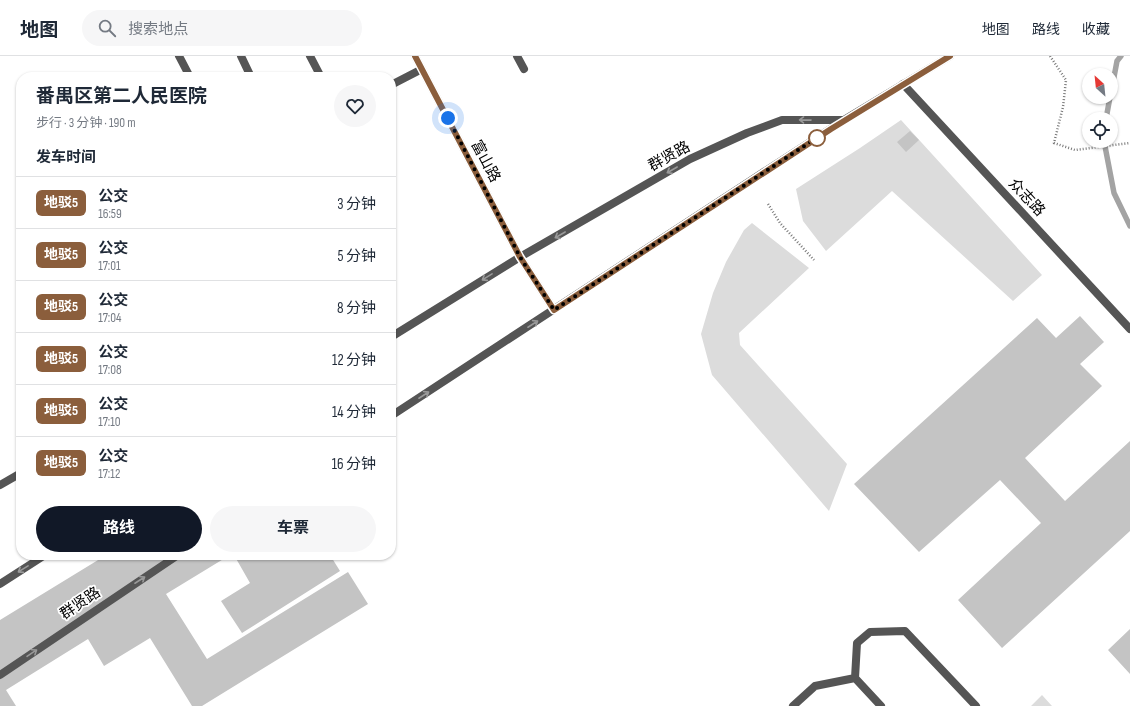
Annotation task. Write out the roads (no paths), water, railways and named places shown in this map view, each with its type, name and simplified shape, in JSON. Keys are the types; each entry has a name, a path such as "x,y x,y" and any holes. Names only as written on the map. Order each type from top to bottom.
{"street":[{"path":"179,56 187,72"},
{"path":"241,56 249,72"},
{"path":"310,56 318,72"},
{"name":"富山路","path":"415,56 520,257"},
{"path":"518,56 524,69"},
{"path":"396,413 844,120 950,56"},
{"path":"396,82 422,69"},
{"name":"众志路","path":"903,84 1130,329"},
{"name":"群贤路","path":"396,333 520,257 690,159 747,132 782,120 844,120"},
{"path":"520,257 554,310"},
{"path":"0,486 16,476"},
{"path":"0,584 37,560"},
{"name":"群贤路","path":"0,675 125,589 170,560"},
{"path":"881,706 855,678 857,643 870,632 905,631 976,706"},
{"path":"793,706 815,686 855,678"}],"waterway":[{"path":"1116,68 1117,61 1121,56"},
{"path":"1107,112 1109,104"},
{"path":"1105,148 1114,193 1130,226"}]}
